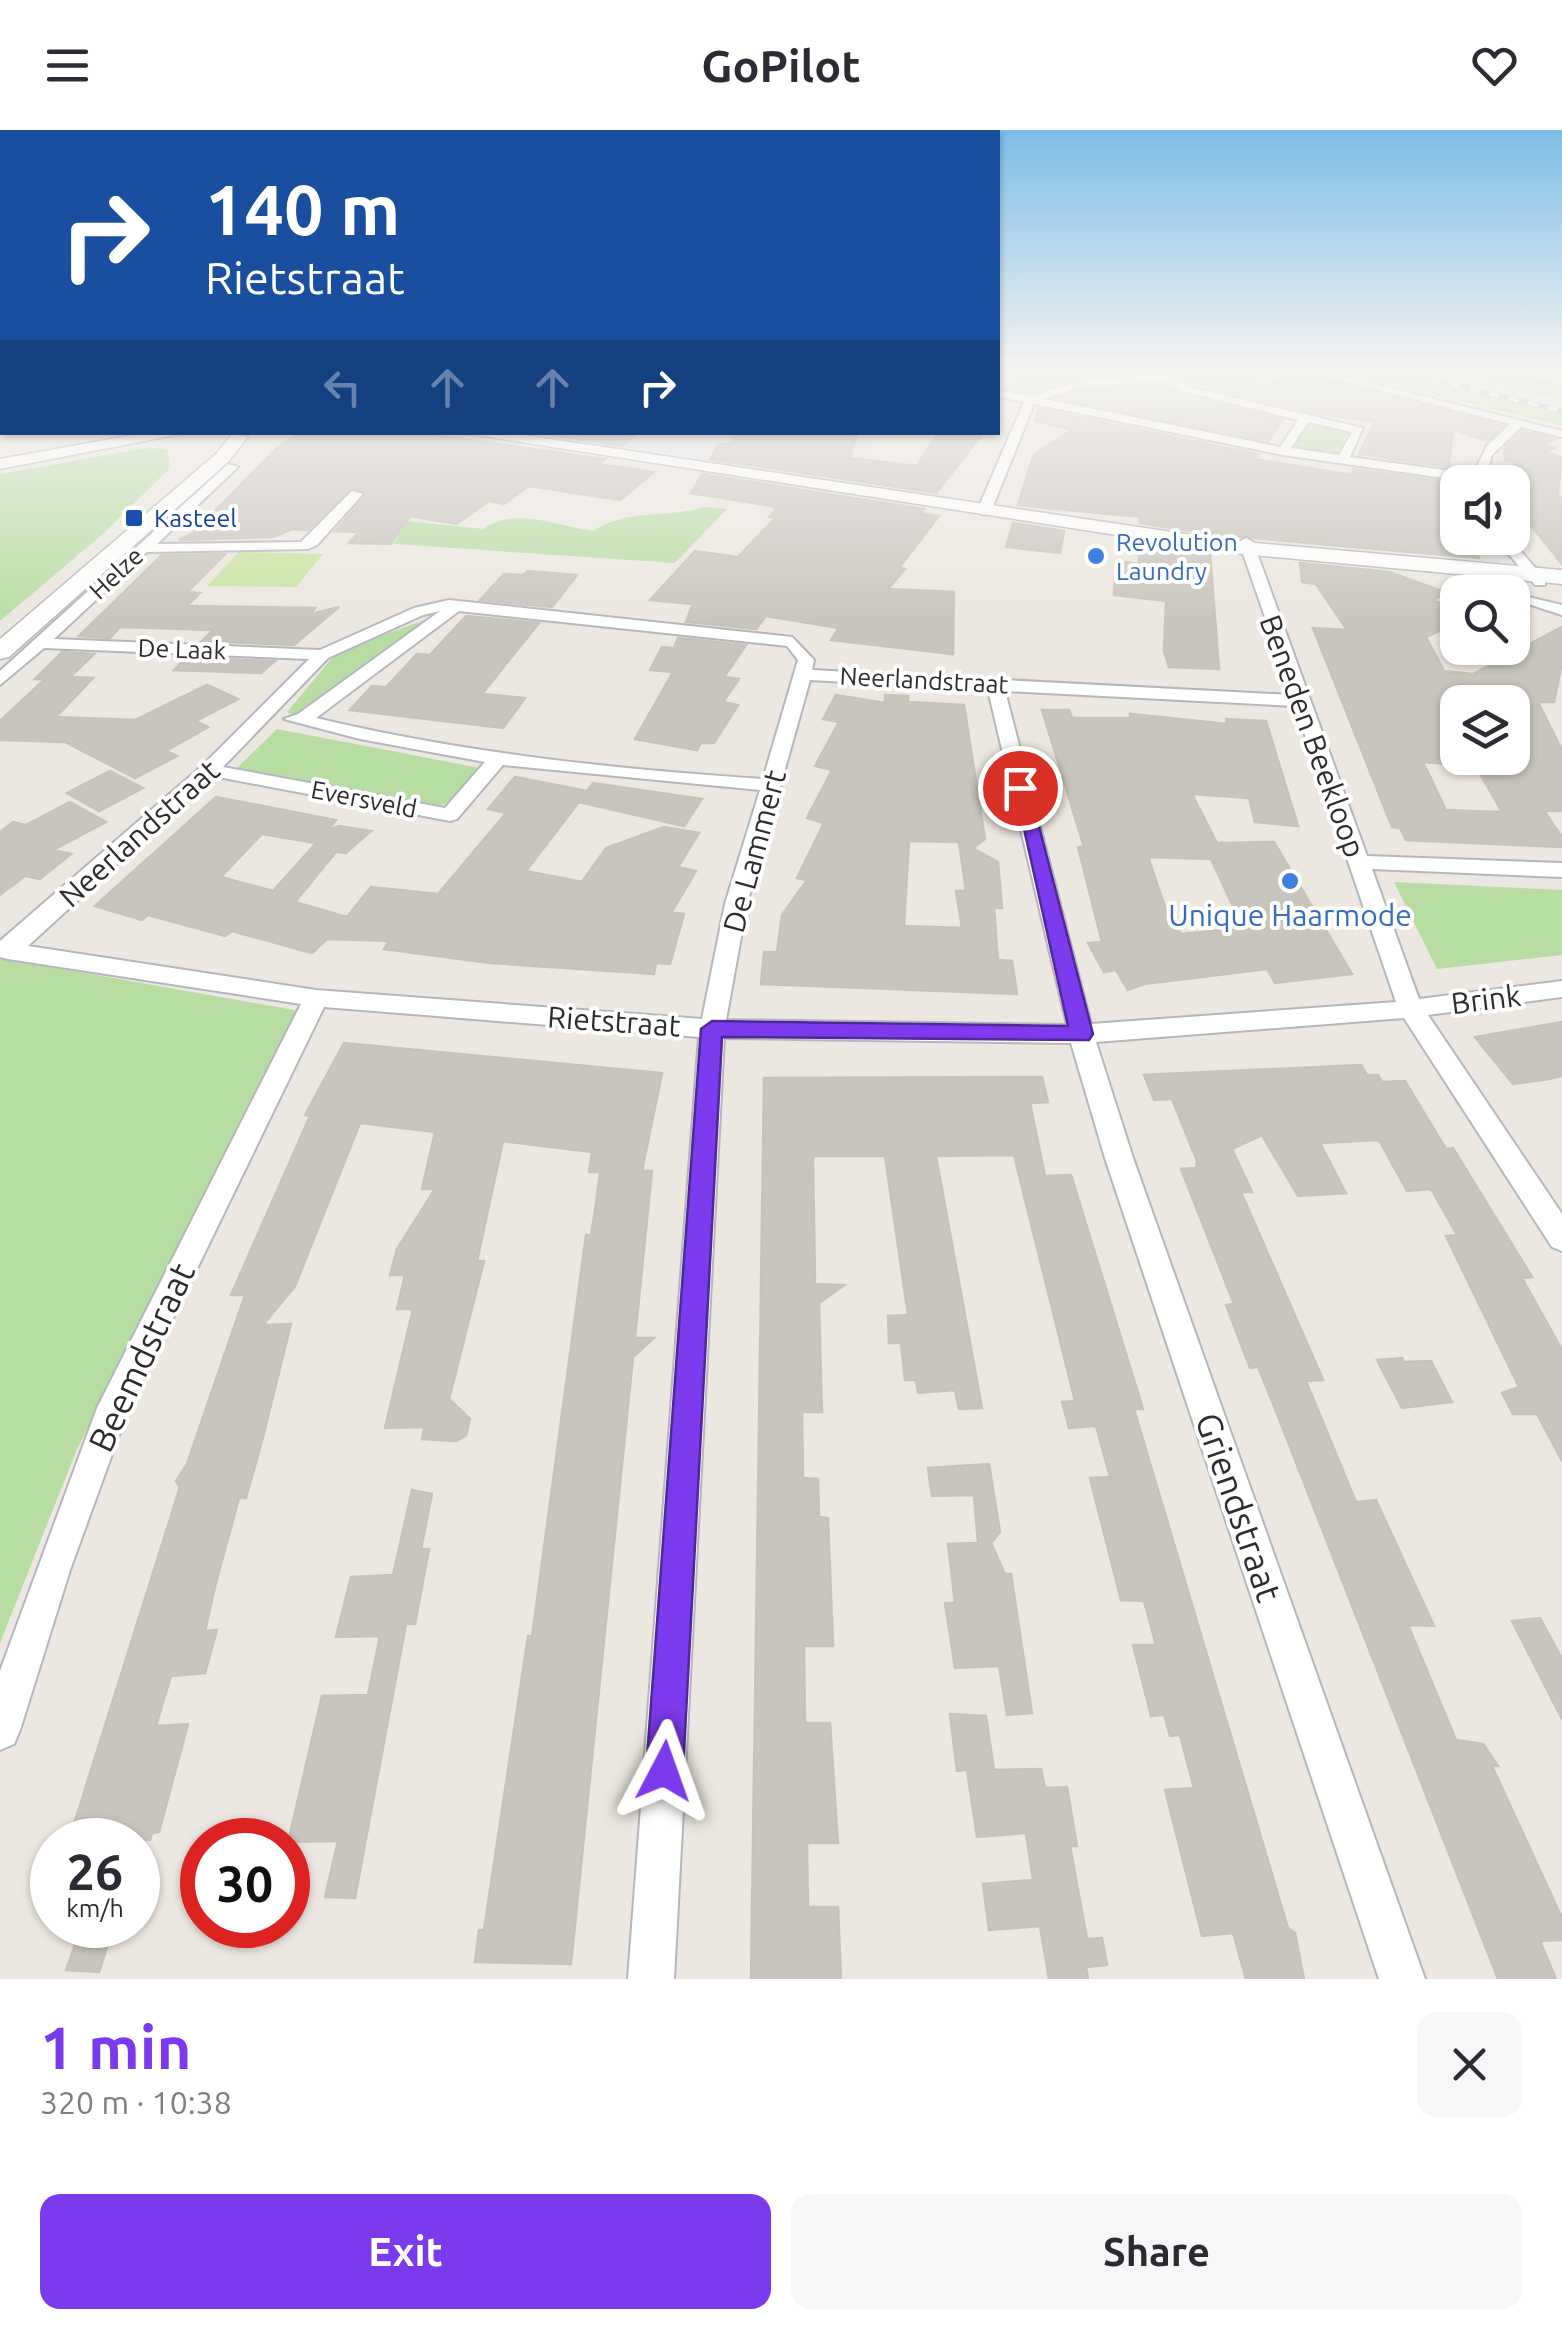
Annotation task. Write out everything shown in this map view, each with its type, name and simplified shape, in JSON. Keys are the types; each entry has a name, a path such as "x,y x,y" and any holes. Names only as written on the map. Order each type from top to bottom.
{"main road":[{"path":"0,461 31,456"},
{"name":"Helze","path":"0,652 152,519 201,456"},
{"path":"628,456 1168,536 1549,580"}],"street":[{"name":"Helze","path":"0,680 142,548 203,456"},
{"path":"985,509 1007,456"},
{"path":"1318,456 1440,474"},
{"path":"1342,460 1344,456"},
{"path":"338,494 378,495"},
{"path":"142,548 302,546 312,542 356,494"},
{"name":"Beneden Beekloop","path":"1246,546 1411,1008 1562,1238"},
{"path":"1521,555 1549,580"},
{"path":"1530,601 1562,610"},
{"path":"302,720 456,606"},
{"name":"Neerlandstraat","path":"4,950 209,770 322,655 419,612 456,606 792,642 806,660 803,675 1302,702"},
{"name":"De Laak","path":"42,643 322,655"},
{"name":"De Lammert","path":"651,1979 712,1029 736,904 803,675"},
{"name":"Griendstraat","path":"996,683 1082,1034 1119,1158 1402,1979"},
{"path":"268,714 386,742 496,761 770,785"},
{"name":"Eversveld","path":"209,770 450,815 496,761"},
{"path":"1358,862 1562,870"},
{"name":"Rietstraat","path":"4,950 316,998 712,1029 1082,1034 1411,1008"},
{"name":"Brink","path":"1411,1008 1562,990"},
{"name":"Beemdstraat","path":"0,1730 52,1570 113,1408 316,998"}],"shaded area":[{"path":"676,456 867,456 858,469 849,468 840,479"}],"green space":[{"path":"99,456 168,456 170,468 104,533 0,621 0,474"},
{"path":"704,507 727,509 675,563 394,544 407,521 483,529 495,522 522,518 593,531 620,519"},
{"path":"239,552 323,554 296,587 207,586"},
{"path":"439,615 298,716 287,712 338,651"},
{"path":"277,729 480,768 450,803 440,805 236,769"},
{"path":"1394,882 1562,890 1562,955 1437,969"},
{"path":"0,958 300,1011 77,1449 0,1643"}],"building":[{"path":"269,456 586,456 605,459 598,464 654,472 620,500 529,486 504,504 489,501 456,524 410,516 391,544 349,543 359,532 335,531 367,494 353,487 308,530 292,529 273,537 179,540 192,534"},
{"path":"851,456 917,466 923,456 965,456 936,493 710,459"},
{"path":"1033,456 1256,456 1254,459 1352,475 1353,469 1440,481 1440,555 1209,534 1140,523 1140,517 1018,505"},
{"path":"1375,456 1450,456 1449,465 1440,466"},
{"path":"1505,456 1561,457 1558,497 1562,498 1562,564 1530,524 1530,465 1514,465 1516,462 1505,460"},
{"path":"702,474 924,509 920,513 939,516 899,568 905,569 888,589 954,592 953,654 831,640 839,628 766,616 756,629 686,622 693,604 650,600 695,551 738,557 775,518 769,517 777,509 772,506 691,493"},
{"path":"1013,523 1064,531 1060,553 1006,547"},
{"path":"1139,542 1210,553 1219,669 1169,667 1164,651 1166,601 1114,595 1116,561 1139,564"},
{"path":"225,554 187,592 200,593 187,606 315,608 311,614 339,607 294,645 202,641 213,630 120,627 110,638 79,636 162,555"},
{"path":"1300,563 1389,572 1440,590 1440,596 1432,600 1440,603 1440,630 1426,637 1444,671 1473,674 1490,665 1530,665 1530,644 1562,627 1562,663 1554,702 1538,702 1562,750 1562,811 1544,811 1562,837 1562,847 1406,840 1400,828 1392,827 1313,628 1347,630 1316,584 1302,582"},
{"path":"527,571 577,575 552,607 480,600 504,574 524,575"},
{"path":"466,616 539,623 482,694 525,698 503,728 350,710 372,686 386,687 417,654 430,655"},
{"path":"678,638 746,645 724,677 739,679 723,702 738,705 714,743 701,743 697,750 635,739 673,672 650,670 662,647 674,648"},
{"path":"62,652 94,654 70,677 93,678 56,717 135,720 207,685 238,699 196,721 208,727 166,751 177,756 135,778 65,742 0,740 0,721 45,679 35,679"},
{"path":"186,658 275,661 261,673 174,670"},
{"path":"836,695 885,703 885,695 908,696 908,702 964,705 985,839 973,848 998,862 1002,908 994,908 998,960 1012,961 1017,994 761,984 764,952 777,952 782,915 807,880 797,878 824,823 807,818 832,770 815,766 839,722 823,719","holes":["909,841 959,842 966,891 956,891 962,928 904,926"]},
{"path":"1042,710 1069,710 1072,718 1130,718 1130,714 1227,724 1226,719 1266,721 1298,826 1255,822 1249,798 1192,794 1217,843 1274,842 1352,974 1275,983 1267,969 1144,984 1128,990 1116,970 1104,972 1088,943 1102,942 1078,847 1084,847","holes":["1148,857 1211,859 1243,928 1181,934 1166,910"]},
{"path":"110,771 143,788 99,811 67,793"},
{"path":"515,777 587,791 593,783 702,799 684,826 579,802 526,871 582,882 606,848 664,827 699,833 678,867 696,871 671,913 684,914 670,964 656,963 654,974 490,963 384,949 389,941 327,939 312,953 232,931 225,936 148,915 142,920 95,906 216,797 336,820 328,830 339,826 371,831 346,853 336,852 295,902 347,917 371,887 438,894 506,813 488,809","holes":["262,834 316,843 273,891 221,877"]},
{"path":"70,802 106,822 53,850 71,854 40,879 25,876 0,895 0,832 13,822 26,825"},
{"path":"1562,1022 1562,1076 1549,1079 1513,1084 1475,1037"},
{"path":"344,1043 662,1073 642,1171 652,1171 635,1338 654,1338 633,1357 571,1964 475,1962 479,1930 484,1930 528,1636 532,1637 586,1235 591,1235 596,1204 600,1172 589,1172 592,1152 503,1141 477,1261 484,1261 449,1399 470,1419 466,1435 457,1441 422,1439 424,1427 385,1428 413,1309 397,1309 405,1275 390,1275 397,1249 435,1189 422,1189 435,1132 360,1123 295,1286 263,1325 291,1324 246,1498 239,1498 216,1583 205,1631 217,1630 205,1673 171,1676 156,1726 188,1724 160,1828 160,1818 76,1818 180,1487 176,1481 187,1464 245,1295 231,1295 310,1116 305,1115"},
{"path":"1361,1065 1367,1075 1378,1075 1382,1082 1405,1081 1446,1149 1453,1148 1532,1277 1522,1278 1562,1350 1562,1461 1537,1414 1513,1414 1502,1393 1519,1387 1446,1236 1457,1235 1431,1189 1407,1191 1379,1140 1320,1143 1346,1193 1298,1196 1262,1135 1232,1149 1252,1192 1241,1192 1323,1380 1306,1381 1356,1502 1376,1500 1434,1626 1408,1625 1456,1740 1483,1744 1498,1766 1492,1766 1562,1918 1562,1940 1540,1941 1556,1979 1498,1979 1272,1401 1258,1367 1250,1368 1226,1305 1234,1304 1181,1169 1196,1168 1197,1161 1172,1099 1154,1100 1144,1075"},
{"path":"1042,1077 1048,1102 1030,1103 1045,1176 1071,1175 1143,1409 1134,1409 1288,1928 1295,1933 1304,1979 1246,1979 1233,1933 1202,1936 1165,1790 1194,1788 1180,1735 1170,1736 1164,1715 1151,1716 1133,1645 1156,1645 1144,1601 1121,1600 1090,1478 1110,1477 1096,1426 1069,1428 1062,1402 1075,1401 1014,1155 936,1156 982,1408 959,1409 955,1390 918,1393 916,1380 905,1380 901,1343 889,1343 888,1316 908,1315 885,1156 813,1156 815,1284 844,1285 819,1303 822,1412 802,1412 803,1478 818,1479 819,1517 828,1518 833,1646 804,1646 805,1723 830,1723 838,1843 807,1843 808,1907 838,1907 841,1979 751,1979 764,1078"},
{"path":"1402,1358 1404,1362 1431,1361 1452,1402 1402,1408 1377,1360"},
{"path":"989,1464 1000,1532 991,1543 1005,1574 1011,1574 1032,1713 1007,1715 999,1666 955,1668 945,1603 955,1603 948,1544 978,1543 974,1495 932,1496 928,1468"},
{"path":"412,1490 432,1494 421,1549 429,1549 415,1624 406,1624 355,1898 325,1897 338,1841 310,1842 310,1818 294,1818 322,1696 368,1695 380,1636 336,1637 351,1577 393,1575"},
{"path":"1540,1618 1562,1659 1562,1719 1512,1621"},
{"path":"950,1714 986,1716 994,1770 1041,1769 1045,1788 1067,1787 1077,1846 1070,1846 1087,1939 1102,1938 1107,1965 1086,1967 1088,1979 1049,1979 1040,1926 989,1930 983,1884 1033,1880 1026,1833 977,1837 967,1770 957,1771"},
{"path":"74,1948 107,1948 99,1972 66,1970"}],"place":[{"name":"Kasteel","path":"134,518"},
{"name":"Revolution Laundry","path":"1096,556"},
{"name":"Unique Haarmode","path":"1290,881"}],"route":[{"path":"664,1771 712,1029 1082,1034 1020,788"}]}
